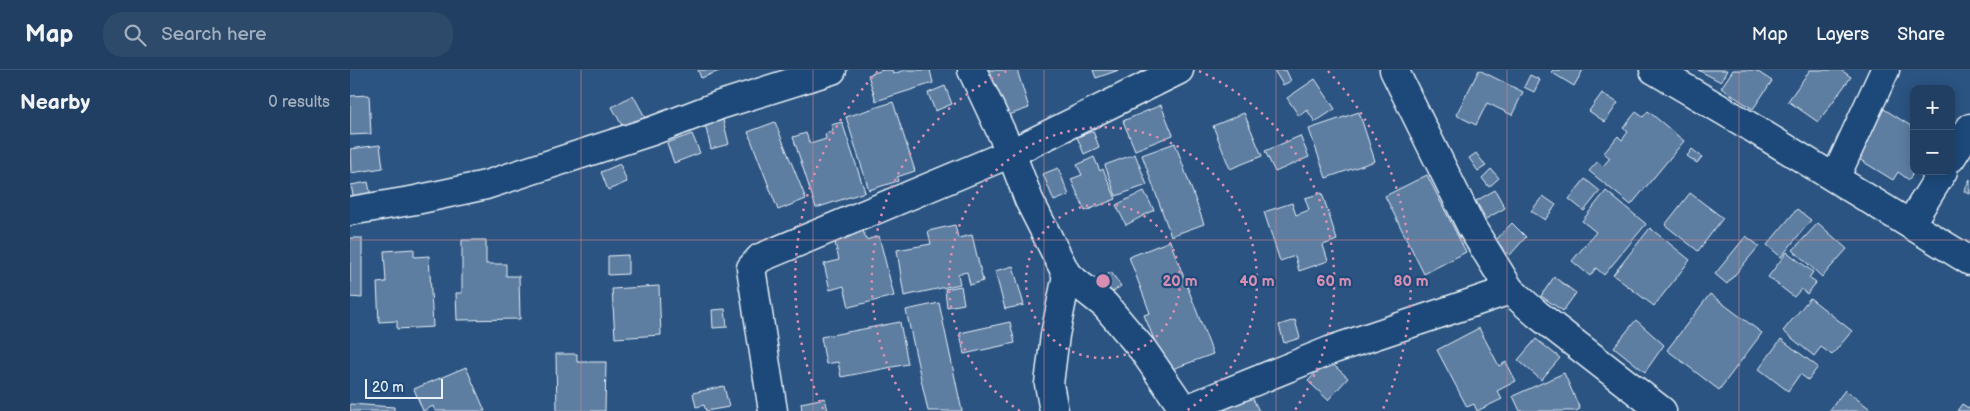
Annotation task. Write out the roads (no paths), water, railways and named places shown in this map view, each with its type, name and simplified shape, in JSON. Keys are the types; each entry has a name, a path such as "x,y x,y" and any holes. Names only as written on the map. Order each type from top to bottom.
{"street":[{"path":"350,211 416,200 486,185 652,131 728,102 832,70"},
{"path":"972,70 1011,153 1029,200 1067,275 1104,305 1143,350 1184,410 1334,349 1510,290"},
{"path":"773,411 751,268 760,258 1011,153 1179,70"},
{"path":"1394,70 1472,228 1510,290 1537,314 1662,411"},
{"path":"1654,70 1970,260"},
{"path":"1834,178 1885,70"},
{"path":"1955,152 1970,128"},
{"path":"1910,224 1941,175"},
{"path":"1054,411 1049,384 1055,335 1067,275"}]}
